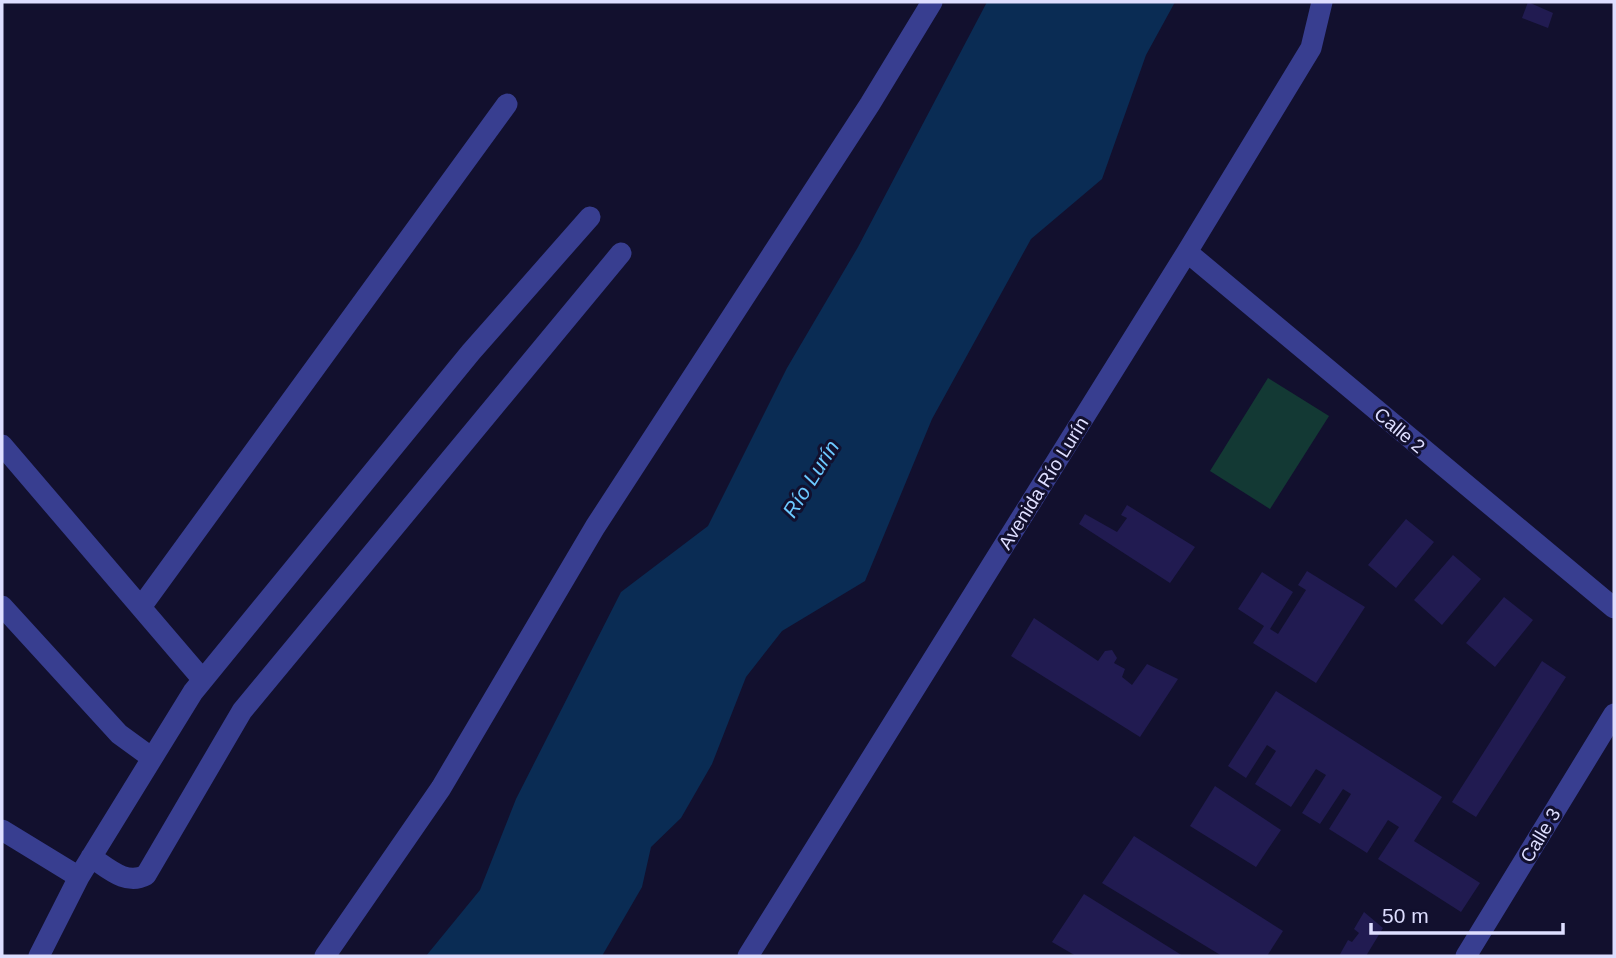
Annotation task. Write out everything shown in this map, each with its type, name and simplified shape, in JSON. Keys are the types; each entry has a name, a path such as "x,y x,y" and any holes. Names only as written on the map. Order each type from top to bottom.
{"street":[{"path":"325,956 441,788 596,527 870,104 932,2"},
{"name":"Avenida Río Lurín","path":"748,956 1187,252 1311,48 1322,2"},
{"path":"141,607 508,104"},
{"path":"39,956 79,877 203,680 471,352 590,217"},
{"name":"Calle 2","path":"1187,252 1614,608"},
{"path":"91,857 125,879 138,879 146,875 242,711 621,253"},
{"path":"2,445 203,680"},
{"path":"2,606 119,734 152,758"},
{"name":"Calle 3","path":"1466,956 1614,713"},
{"path":"2,830 79,877"}],"green space":[{"path":"1268,378 1329,416 1270,509 1210,471"}],"water":[{"name":"Río Lurín","path":"987,2 1175,2 1146,55 1102,179 1031,239 932,419 865,581 782,631 746,677 712,764 681,818 651,847 642,887 602,956 426,956 480,890 516,799 621,592 708,526 787,368 858,247"}],"building":[{"path":"1528,2 1553,13 1548,28 1522,18"},
{"path":"1127,505 1195,547 1170,583 1079,524 1085,514 1117,532 1127,518 1121,515"},
{"path":"1406,519 1434,542 1396,588 1368,565"},
{"path":"1453,555 1481,579 1442,625 1414,600"},
{"path":"1307,571 1365,607 1316,683 1253,643 1264,626 1238,609 1262,572 1293,592 1270,629 1278,634 1306,590 1298,585"},
{"path":"1504,597 1533,620 1495,667 1466,643"},
{"path":"1034,618 1098,661 1105,651 1112,650 1117,658 1114,663 1125,669 1122,677 1132,685 1147,664 1178,679 1140,737 1011,656"},
{"path":"1542,661 1566,677 1476,817 1452,802"},
{"path":"1276,691 1442,797 1414,841 1480,883 1461,912 1378,859 1399,827 1388,820 1367,853 1329,829 1351,794 1343,789 1320,824 1302,813 1326,775 1316,769 1291,807 1255,784 1276,751 1267,745 1246,778 1228,766"},
{"path":"1215,786 1281,830 1256,867 1190,826"},
{"path":"1134,836 1283,931 1267,956 1222,956 1102,883"},
{"path":"1084,894 1183,956 1076,956 1052,942"},
{"path":"1364,912 1383,928 1366,956 1339,956 1348,940 1352,942 1359,933 1354,929"}]}
